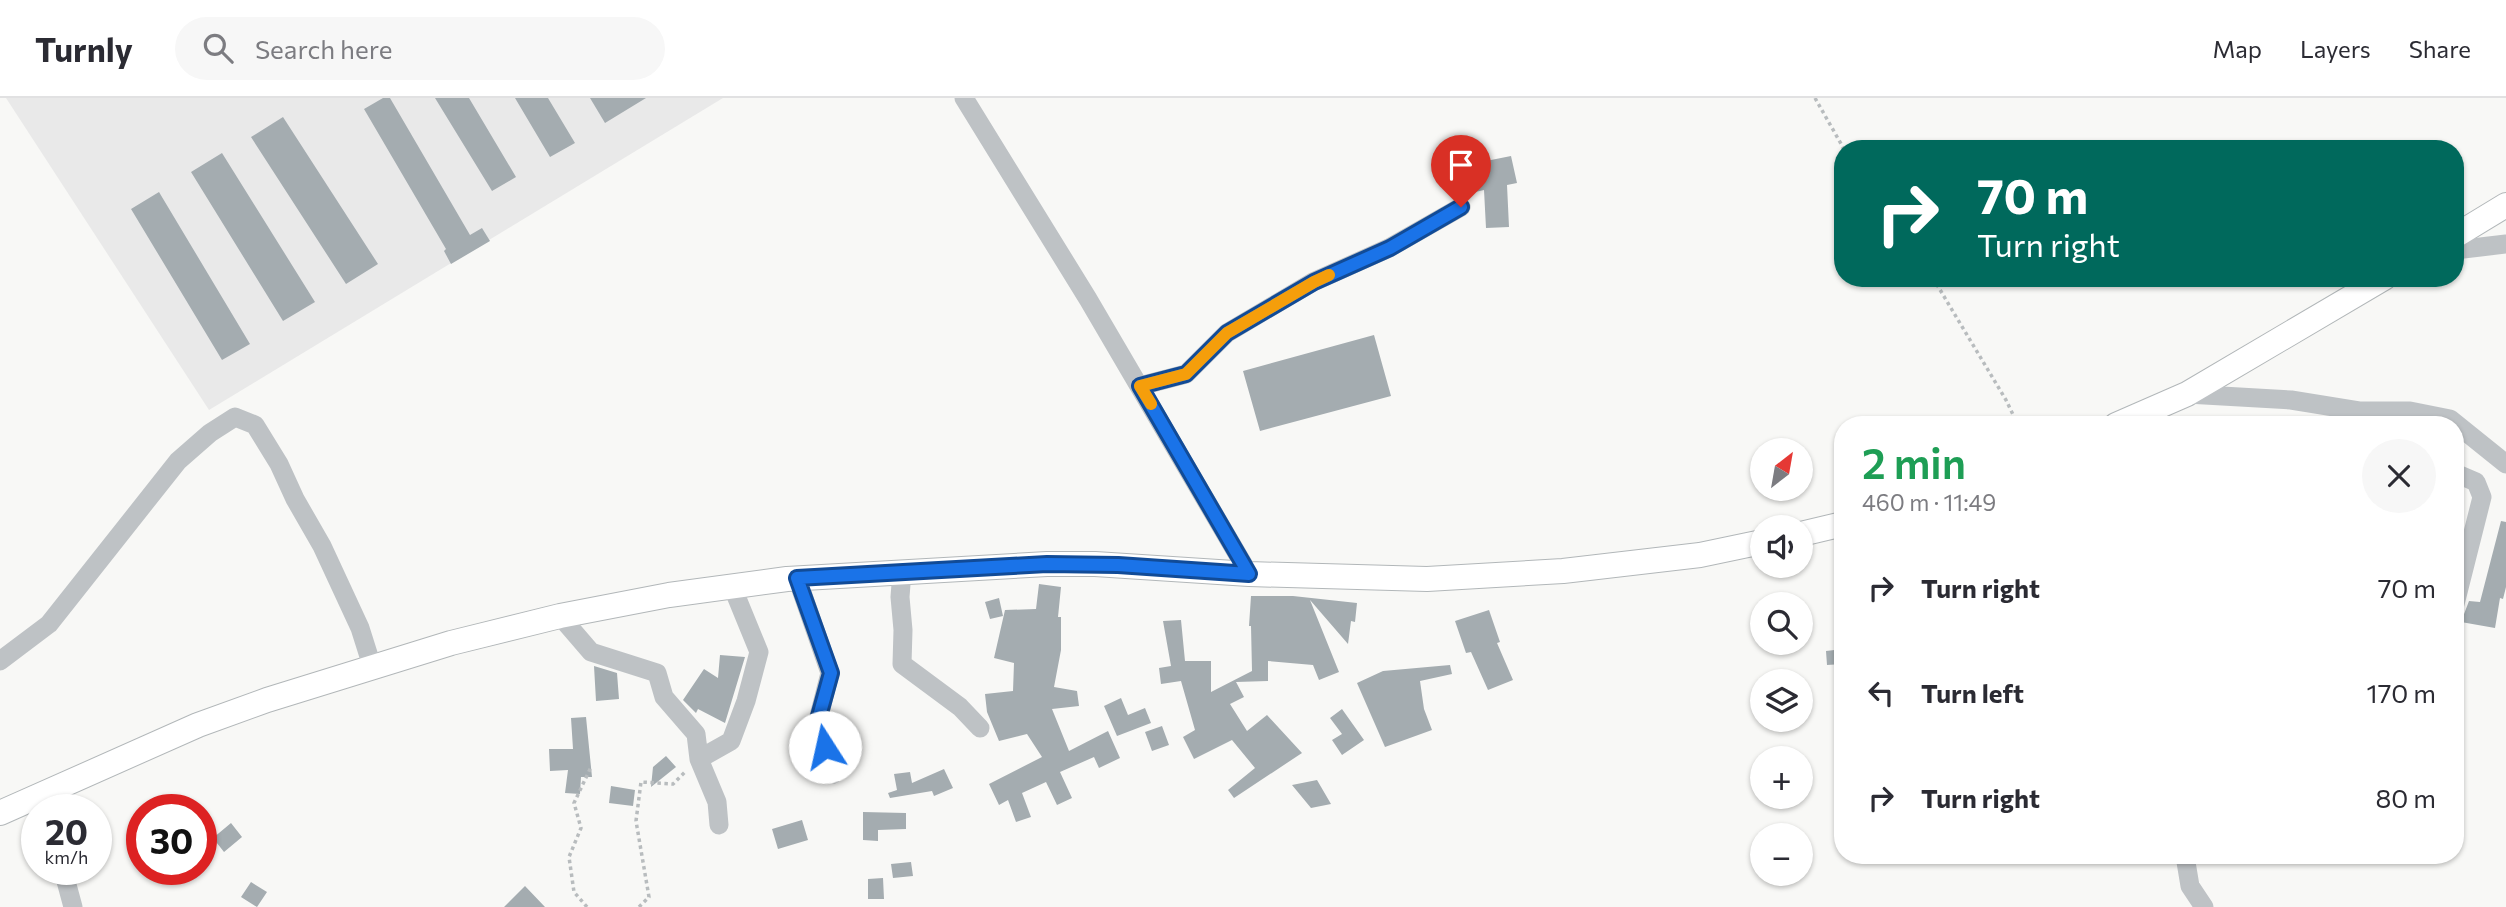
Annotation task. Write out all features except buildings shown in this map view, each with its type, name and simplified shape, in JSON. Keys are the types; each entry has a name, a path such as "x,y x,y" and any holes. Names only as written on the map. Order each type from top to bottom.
{"main road":[{"path":"2464,231 2506,205"},
{"path":"2142,416 2187,394 2370,287"},
{"path":"1813,531 1834,526"},
{"path":"60,794 198,725 267,700 451,643 561,616 669,595 797,578 1095,564 1249,574 1427,579 1563,571 1700,555 1750,545"},
{"path":"0,814 21,808"}],"street":[{"path":"964,98 1140,386 1249,574"},
{"path":"1140,386 1186,374 1227,333 1314,282 1390,248 1461,207"},
{"path":"2464,249 2506,244"},
{"path":"2187,394 2291,400 2359,411 2410,411 2435,416"},
{"path":"0,661 49,624 178,461 210,433 236,417 255,425 279,464 322,546 360,628 372,666"},
{"path":"2464,430 2506,464"},
{"path":"2464,477 2476,482 2482,497 2464,568"},
{"path":"902,571 902,664 960,707 980,728"},
{"path":"797,578 831,673 818,720 833,774"},
{"path":"699,759 731,741 746,701 759,652 733,586"},
{"path":"561,616 591,652 657,673 664,697 695,734 699,759 716,802 719,825"},
{"path":"2186,864 2190,886 2204,907"},
{"path":"67,885 73,907"}],"path":[{"path":"1815,98 1839,140"},
{"path":"1938,287 2014,416"},
{"path":"642,906 649,897 636,821 642,782 673,784 699,759"},
{"path":"587,907 574,892 569,857 581,828 574,803 591,767"}],"shaded area":[{"path":"6,98 723,98 209,410"}],"slow traffic":[{"path":"1151,404 1140,386 1186,374 1227,333 1329,275"}],"route":[{"path":"825,747 818,720 831,673 797,578 1047,564 1163,567 1249,574 1140,386 1186,374 1227,333 1314,282 1390,248 1461,207"}]}
